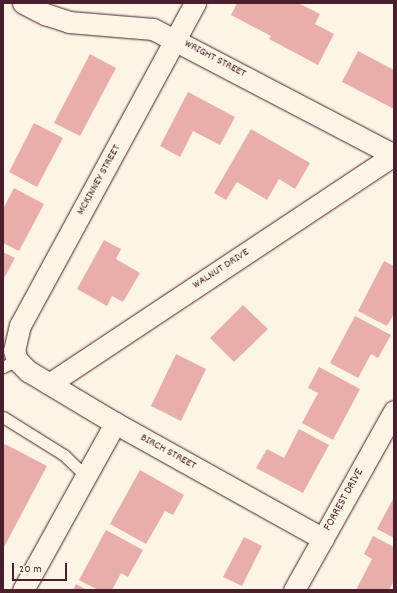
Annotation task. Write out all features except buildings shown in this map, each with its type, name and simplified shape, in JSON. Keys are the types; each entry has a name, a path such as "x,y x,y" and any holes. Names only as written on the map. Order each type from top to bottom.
{"street":[{"name":"WRIGHT STREET","path":"23,3 44,14 69,22 153,29 176,39 394,155"},
{"name":"MCKINNEY STREET","path":"10,364 20,325 195,3"},
{"name":"WALNUT DRIVE","path":"49,384 394,155"},
{"name":"BIRCH STREET","path":"10,364 28,372 115,423 323,538"},
{"name":"FORREST DRIVE","path":"294,590 394,411"},
{"path":"23,590 115,423"}],"lane":[{"path":"3,417 64,455 86,476"}]}
